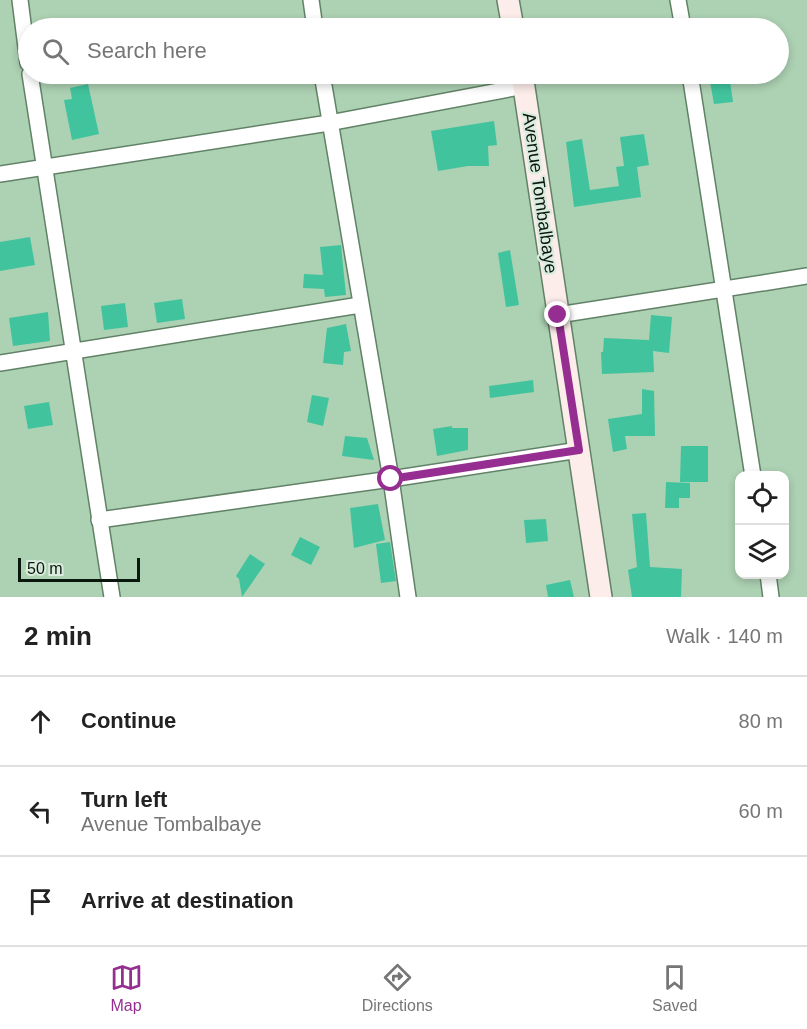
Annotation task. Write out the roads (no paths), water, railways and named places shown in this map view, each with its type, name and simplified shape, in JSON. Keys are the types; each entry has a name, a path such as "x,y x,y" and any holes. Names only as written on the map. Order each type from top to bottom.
{"main road":[{"path":"508,0 511,18"},
{"name":"Avenue Tombalbaye","path":"525,84 601,597"}],"street":[{"path":"20,0 22,18"},
{"path":"311,0 314,18"},
{"path":"678,0 681,18"},
{"path":"31,84 112,597"},
{"path":"323,84 391,479 408,597"},
{"path":"0,174 329,123 506,84"},
{"path":"692,84 752,471"},
{"path":"558,315 807,276"},
{"path":"0,363 360,305"},
{"path":"99,520 579,450"},
{"path":"769,579 771,597"}]}
